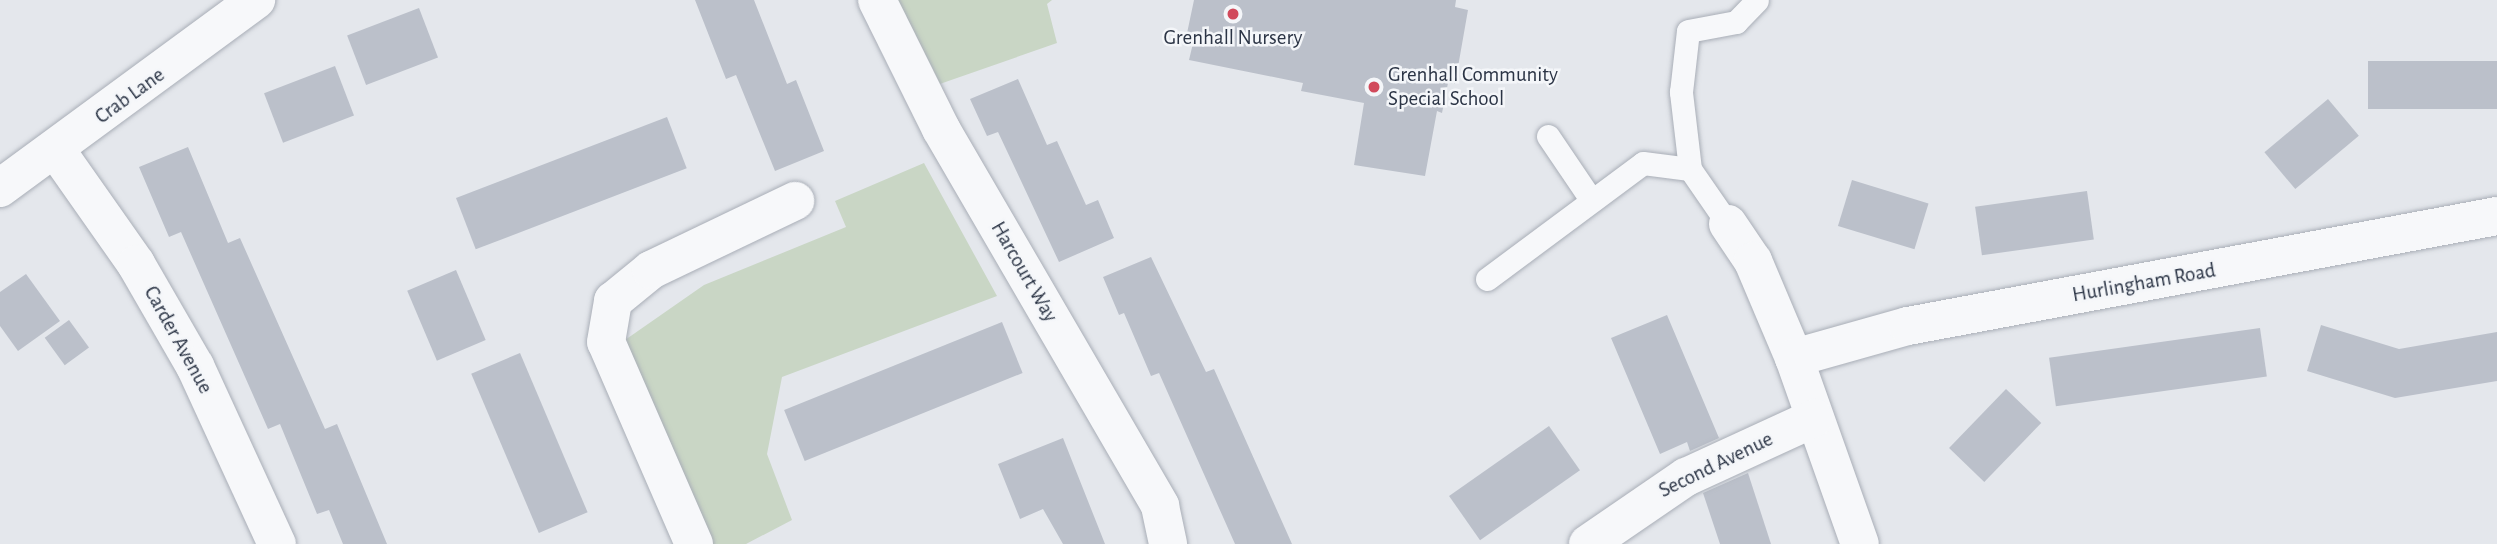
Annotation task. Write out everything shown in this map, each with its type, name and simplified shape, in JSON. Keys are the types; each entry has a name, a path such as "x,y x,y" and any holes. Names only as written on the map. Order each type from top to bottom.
{"street":[{"name":"Crab Lane","path":"0,188 56,150 256,0"},
{"name":"Harcourt Way","path":"877,0 941,129 1160,506 1168,544"},
{"name":"Carder Avenue","path":"56,150 136,264 195,366 278,544"},
{"path":"694,544 606,342 613,300 650,270 795,201"},
{"name":"Hurlingham Road","path":"1794,358 1908,326 2497,216"},
{"path":"1728,224 1753,261 1794,358 1860,544"},
{"name":"Second Avenue","path":"1588,544 1686,477 1814,418"}],"lane":[{"path":"1728,224 1690,169 1681,92 1688,31 1736,22 1757,0"},
{"path":"1548,136 1592,201"},
{"path":"1487,279 1643,163 1690,169"}],"green space":[{"path":"888,0 1052,0 1047,4 1057,43 934,86"},
{"path":"924,163 997,296 782,377 767,454 792,520 746,544 699,544 625,340 704,285 846,227 835,201"}],"building":[{"path":"695,0 754,0 787,84 796,80 824,151 775,171 736,75 726,79"},
{"name":"Grenhall Community Special School","path":"1194,0 1456,0 1455,7 1468,10 1455,84 1448,83 1442,113 1437,111 1425,176 1354,165 1364,103 1301,91 1303,83 1189,60 1194,39 1186,38"},
{"path":"419,8 438,57 366,85 347,36"},
{"path":"2368,61 2497,61 2497,109 2368,109"},
{"path":"335,66 354,115 283,143 264,93"},
{"path":"1018,79 1047,145 1057,141 1086,205 1098,200 1114,238 1059,262 998,132 987,136 970,99"},
{"path":"2328,99 2359,136 2295,189 2264,152"},
{"path":"667,117 687,168 476,249 456,198"},
{"path":"188,147 228,243 240,238 325,429 337,424 387,544 343,544 329,510 317,514 280,424 268,429 181,232 169,237 139,167"},
{"path":"1852,180 1929,203 1914,249 1838,226"},
{"path":"2087,191 2094,240 1982,255 1975,207"},
{"path":"1151,257 1206,372 1214,369 1292,544 1235,544 1159,373 1151,376 1124,313 1119,315 1103,277"},
{"path":"456,270 486,340 437,361 407,291"},
{"path":"26,274 60,321 18,351 0,326 0,292"},
{"path":"1667,315 1719,438 1690,451 1687,442 1660,454 1611,338"},
{"path":"69,320 89,348 65,365 45,338"},
{"path":"1002,322 1023,373 805,461 784,410"},
{"path":"2321,325 2399,349 2497,332 2497,381 2395,398 2307,371"},
{"path":"2260,328 2267,377 2056,406 2049,358"},
{"path":"520,353 588,512 539,533 471,374"},
{"path":"2006,389 2041,423 1984,482 1949,448"},
{"path":"1549,426 1580,470 1480,540 1449,496"},
{"path":"1063,438 1105,544 1063,544 1043,509 1020,519 998,464"},
{"path":"1748,473 1771,544 1720,544 1703,493"}],"place":[{"name":"Grenhall Nursery","path":"1233,14"},
{"name":"Grenhall Community Special School","path":"1374,87"}]}
